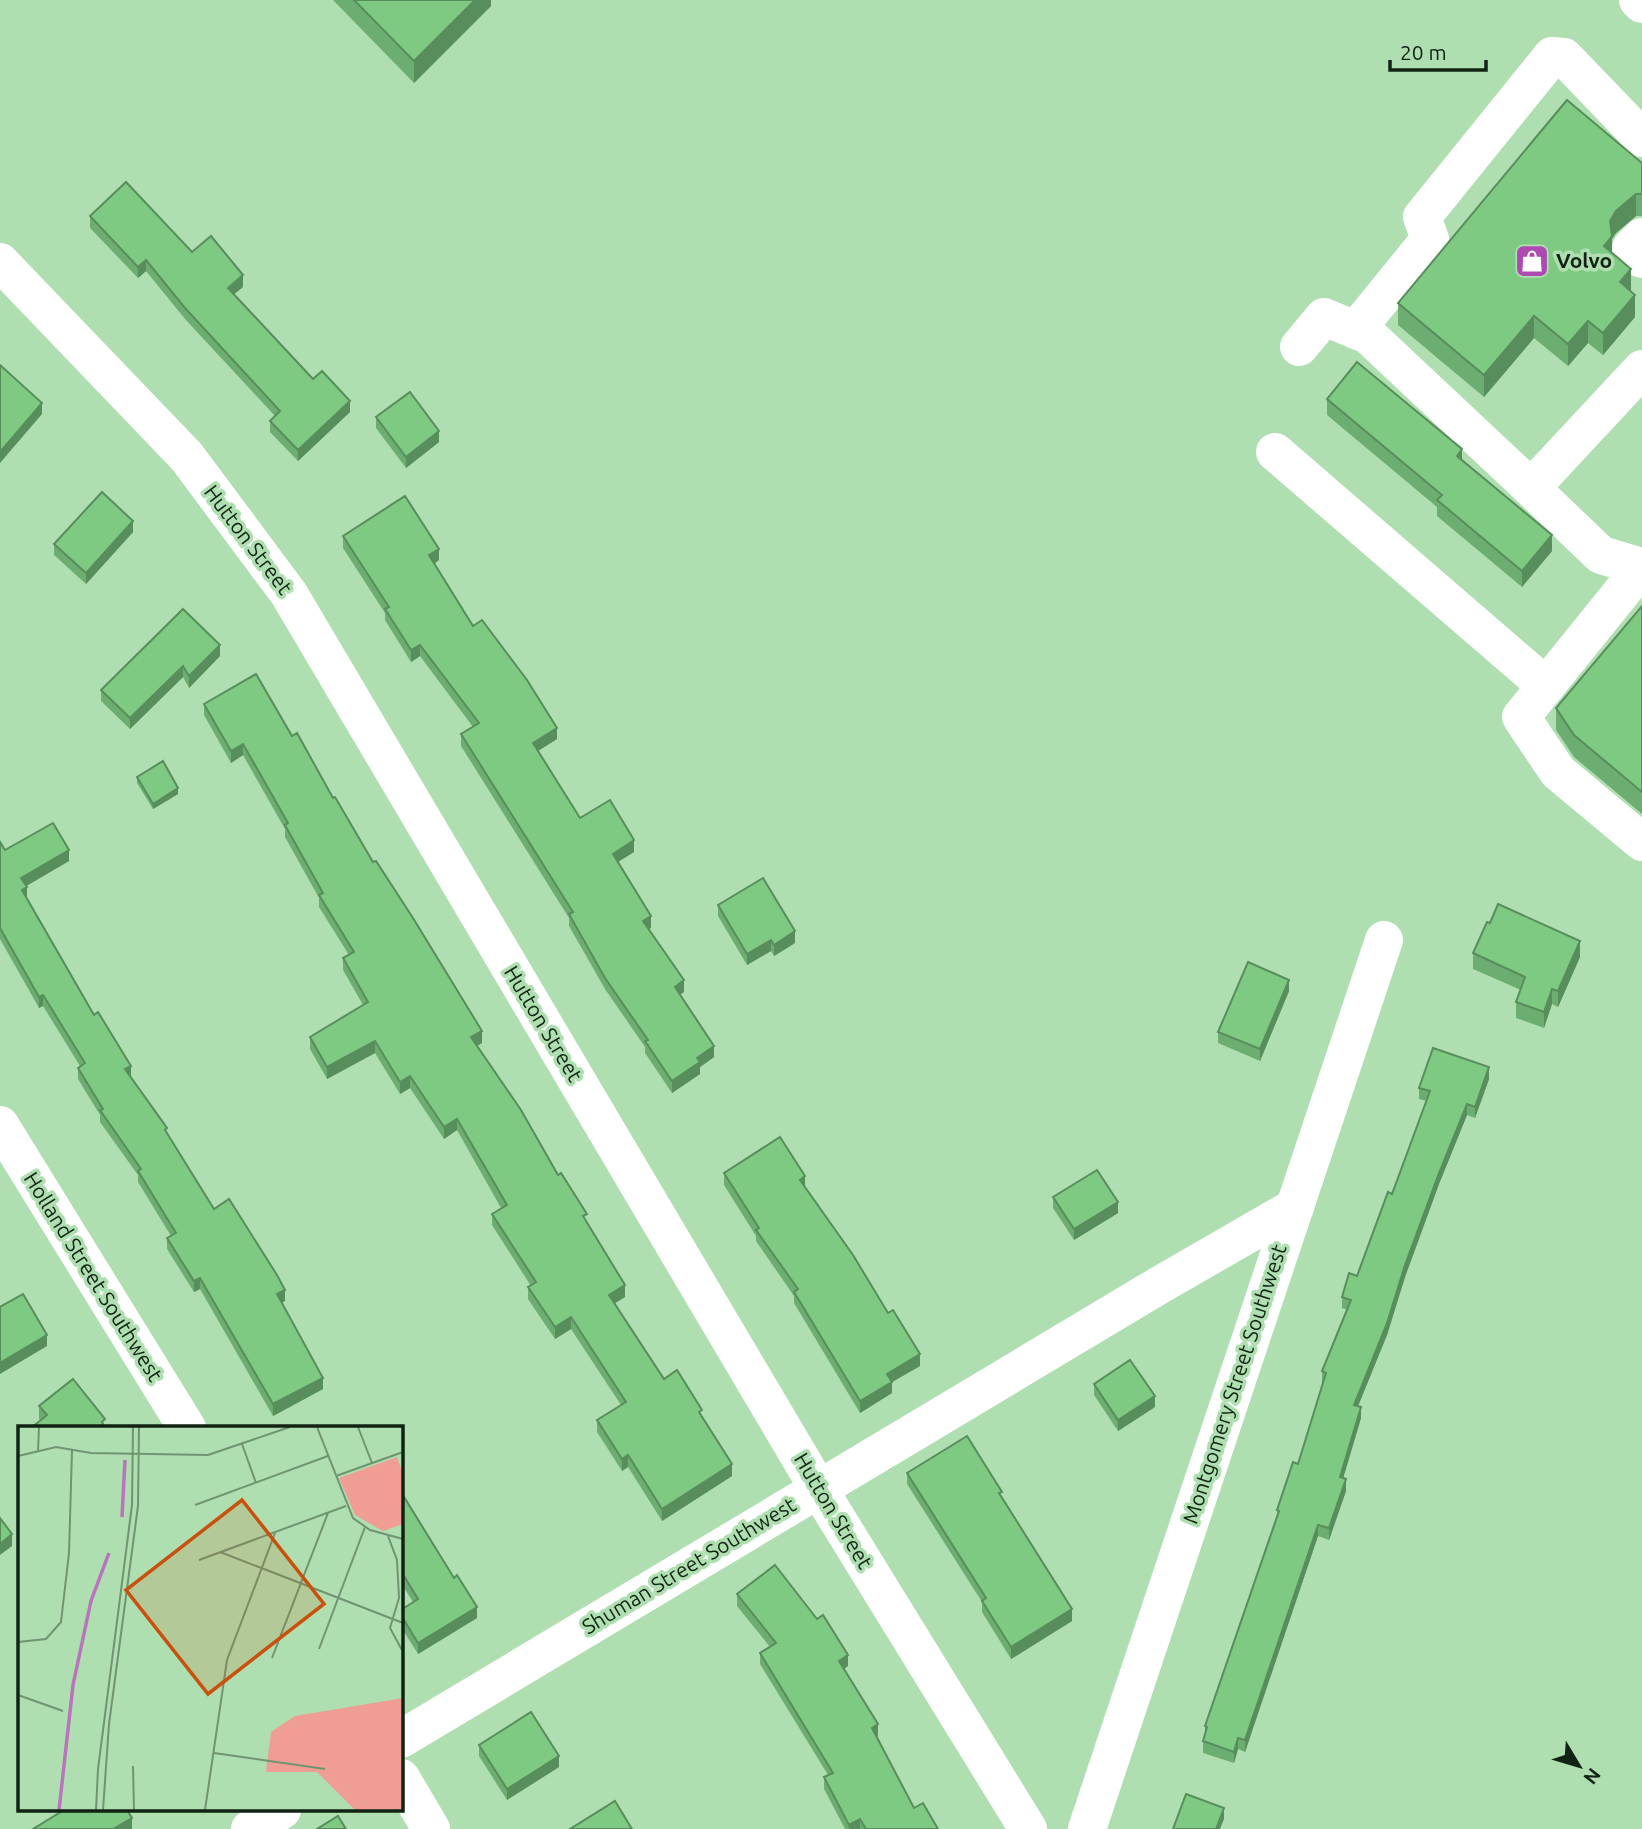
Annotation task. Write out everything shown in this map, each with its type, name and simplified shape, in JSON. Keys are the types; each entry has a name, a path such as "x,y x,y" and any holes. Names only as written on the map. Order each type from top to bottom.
{"street":[{"path":"1638,0 1642,4"},
{"path":"1356,330 1430,239 1422,217 1552,56 1564,58 1642,138"},
{"path":"1642,237 1631,248 1642,259"},
{"name":"Hutton Street","path":"0,262 187,457 289,594 818,1489 1028,1829"},
{"path":"1299,347 1324,317 1368,335 1601,555 1642,567 1521,717 1558,772 1642,842"},
{"path":"1531,488 1642,369"},
{"path":"1275,452 1546,686"},
{"name":"Montgomery Street Southwest","path":"1087,1829 1384,940"},
{"name":"Holland Street Southwest","path":"0,1125 186,1426"},
{"name":"Shuman Street Southwest","path":"402,1738 1294,1207"},
{"path":"402,1780 431,1829"},
{"path":"250,1829 279,1812"}],"building":[{"path":"354,0 475,0 414,61"},
{"path":"1567,100 1642,163 1642,194 1636,194 1616,211 1610,221 1612,236 1604,246 1631,269 1620,282 1635,295 1603,333 1588,321 1568,344 1534,316 1484,375 1398,303"},
{"path":"126,182 192,252 211,236 243,275 228,288 313,379 322,371 350,401 298,450 270,421 280,411 185,308 146,260 138,267 90,216"},
{"path":"1357,362 1462,449 1457,456 1552,535 1522,571 1437,500 1442,495 1327,399"},
{"path":"0,365 42,403 0,452"},
{"path":"410,392 439,431 406,457 376,417"},
{"path":"102,492 133,521 86,573 54,544"},
{"path":"405,496 439,549 429,555 473,626 482,620 527,680 557,728 533,743 580,818 610,800 634,840 613,854 651,916 643,921 684,980 675,987 714,1046 697,1058 700,1062 672,1081 645,1041 648,1040 605,978 569,914 573,912 461,734 479,723 420,645 411,650 385,609 389,607 343,536"},
{"path":"1642,606 1642,792 1574,735 1556,708"},
{"path":"183,609 220,645 189,676 183,666 130,718 101,690"},
{"path":"256,674 292,736 297,733 333,798 335,797 373,862 376,861 413,918 482,1031 471,1037 521,1110 558,1175 561,1173 587,1214 583,1216 625,1285 609,1295 664,1379 677,1370 702,1410 699,1412 732,1464 662,1509 628,1455 622,1459 597,1420 626,1402 571,1317 555,1327 528,1287 536,1282 492,1214 507,1205 457,1119 444,1127 410,1076 400,1082 375,1041 327,1067 310,1037 368,1002 343,958 354,952 319,895 323,893 285,825 288,823 243,744 231,751 204,704"},
{"path":"163,761 178,788 153,804 137,777"},
{"path":"53,823 69,850 21,878 27,887 22,890 94,1015 98,1012 131,1066 125,1069 167,1128 165,1130 214,1209 229,1199 277,1275 285,1290 277,1294 323,1378 273,1404 200,1278 194,1281 167,1238 176,1233 138,1171 141,1169 100,1110 103,1109 78,1068 85,1063 43,995 39,997 0,928 0,842 5,850"},
{"path":"763,878 795,931 774,945 771,940 747,954 718,905"},
{"path":"1498,904 1580,941 1558,991 1552,989 1544,1012 1516,1002 1525,977 1473,953"},
{"path":"1248,962 1289,980 1260,1049 1218,1032"},
{"path":"1433,1048 1489,1067 1475,1107 1467,1104 1439,1173 1387,1323 1354,1405 1361,1407 1340,1477 1346,1479 1329,1528 1318,1525 1245,1740 1238,1738 1234,1752 1203,1741 1207,1727 1205,1726 1279,1511 1277,1510 1293,1462 1298,1464 1326,1373 1322,1371 1351,1300 1342,1297 1349,1273 1357,1276 1388,1192 1392,1194 1430,1091 1419,1088"},
{"path":"780,1137 805,1176 800,1180 853,1255 888,1313 893,1310 920,1354 887,1374 892,1382 860,1401 794,1292 798,1289 756,1230 759,1228 724,1173"},
{"path":"1097,1170 1118,1202 1074,1229 1053,1197"},
{"path":"23,1294 47,1335 0,1363 0,1307"},
{"path":"1130,1360 1155,1396 1118,1420 1094,1384"},
{"path":"73,1379 105,1419 102,1422 104,1426 33,1426 47,1415 39,1406"},
{"path":"967,1436 1002,1492 999,1493 1072,1609 1011,1647 982,1601 986,1598 907,1473"},
{"path":"402,1494 454,1578 457,1575 477,1607 418,1643 402,1617 402,1609 418,1599 402,1573"},
{"path":"0,1518 12,1534 0,1544"},
{"path":"775,1565 817,1619 823,1615 848,1655 839,1661 878,1724 872,1728 914,1808 923,1803 938,1829 866,1829 860,1819 849,1825 824,1777 833,1773 760,1653 776,1643 737,1594"},
{"path":"531,1712 559,1756 507,1789 479,1745"},
{"path":"1186,1794 1224,1808 1216,1829 1173,1829"},
{"path":"615,1801 632,1829 570,1829"},
{"path":"61,1812 128,1812 132,1818 113,1829 33,1829"},
{"path":"338,1816 346,1829 317,1829"}],"place":[{"name":"Volvo","path":"1532,261"}]}
